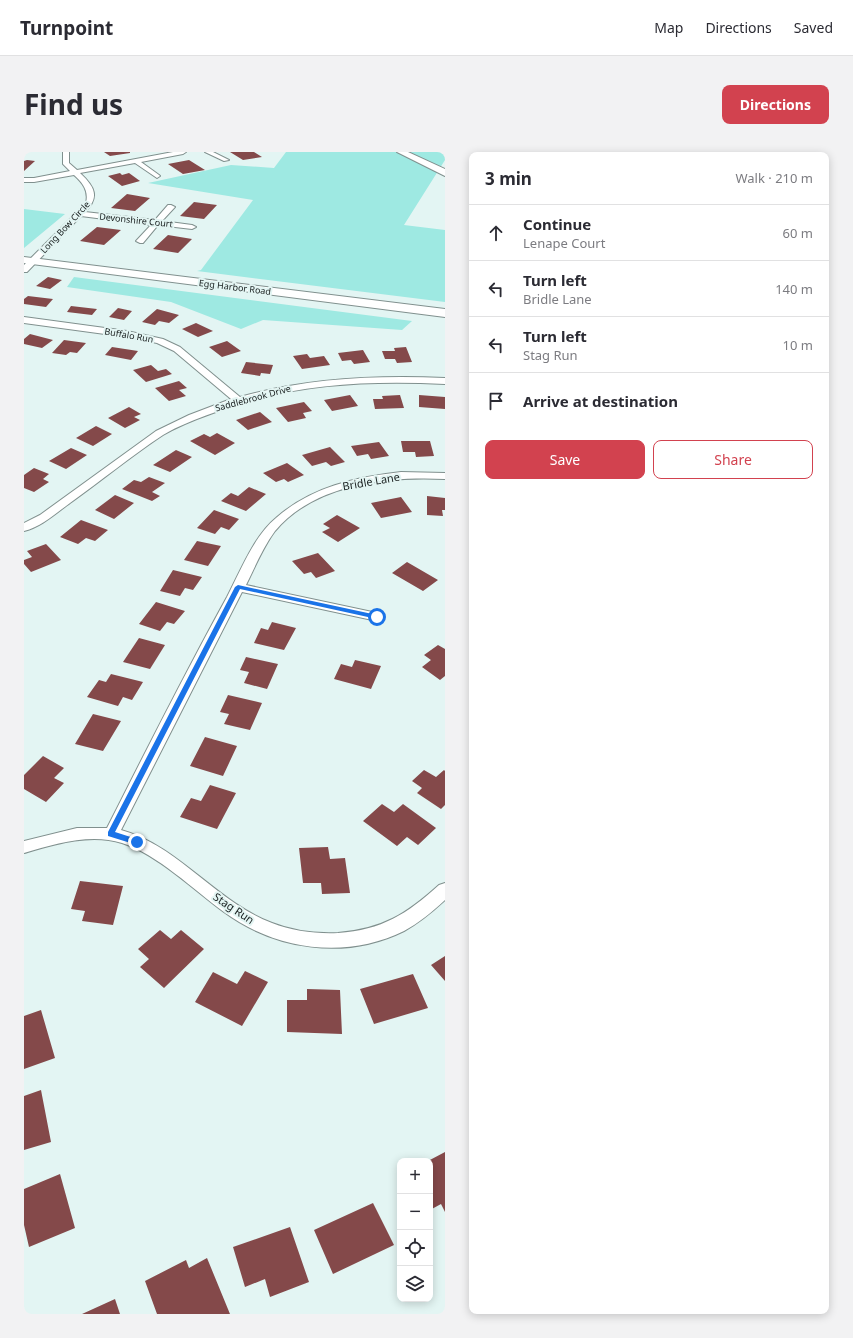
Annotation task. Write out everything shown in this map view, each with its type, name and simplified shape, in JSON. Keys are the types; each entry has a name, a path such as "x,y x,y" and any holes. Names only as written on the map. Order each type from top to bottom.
{"main road":[{"path":"402,152 445,173"},
{"name":"Egg Harbor Road","path":"27,264 445,313"}],"street":[{"name":"Long Bow Circle","path":"27,264 90,204 92,198 90,188 83,179 66,164 66,152"},
{"path":"24,180 34,180 75,173 136,161 160,154 183,152"},
{"path":"208,152 226,160"},
{"path":"136,161 157,176"},
{"path":"140,241 171,207"},
{"name":"Devonshire Court","path":"80,214 192,227"},
{"name":"Buffalo Run","path":"24,320 127,334 160,341 177,349 238,400"},
{"name":"Saddlebrook Drive","path":"24,528 44,517 160,433 199,414 238,400 297,387 342,381 410,379 445,381"},
{"name":"Bridle Lane","path":"111,834 238,587 272,528 290,511 304,502 335,488 369,480 406,475 445,476"},
{"path":"238,587 377,617"},
{"name":"Stag Run","path":"24,847 57,837 87,833 111,834 137,842 155,852 250,920 268,929 308,939 352,939 377,934 397,926 419,912 445,890"}],"shaded area":[{"path":"286,152 445,152 445,160 404,225 445,230 445,302 197,271 201,270 253,200 148,183 231,165 274,168"},
{"path":"24,209 65,214 24,248"},
{"path":"74,277 412,321 402,330 263,320 241,329 171,302 67,287"}],"building":[{"path":"104,152 130,152 130,153 110,156"},
{"path":"230,152 254,152 262,157 243,160"},
{"path":"189,160 205,170 183,174 168,164"},
{"path":"24,161 35,161 24,171"},
{"path":"120,173 122,175 129,173 140,181 122,186 108,176"},
{"path":"127,194 150,198 135,211 111,208"},
{"path":"194,202 217,205 204,219 180,216"},
{"path":"97,227 121,230 104,245 80,241"},
{"path":"168,235 192,239 178,253 153,249"},
{"path":"48,277 62,280 50,289 36,286"},
{"path":"28,296 53,299 46,307 24,304 24,299"},
{"path":"71,306 97,309 92,315 67,312"},
{"path":"118,308 132,311 124,320 109,317"},
{"path":"157,309 179,315 169,323 159,321 155,325 142,322"},
{"path":"196,323 213,331 198,337 182,329"},
{"path":"30,334 53,340 42,348 24,344 24,339"},
{"path":"64,340 86,343 77,353 70,352 66,355 52,353"},
{"path":"227,341 241,351 222,357 209,347"},
{"path":"112,347 138,351 131,360 105,355"},
{"path":"406,347 412,362 397,363 395,359 385,359 382,351 395,351 394,348"},
{"path":"363,350 370,362 354,364 351,360 342,361 338,353"},
{"path":"307,354 310,358 324,356 330,365 302,369 293,356"},
{"path":"246,362 273,365 270,374 261,373 260,376 241,373"},
{"path":"151,365 158,371 166,369 172,374 146,382 133,370"},
{"path":"179,381 187,388 179,390 186,396 169,401 155,388"},
{"path":"350,395 358,406 332,411 324,400"},
{"path":"400,395 404,408 375,409 373,399 383,399 382,396"},
{"path":"419,395 445,397 445,409 419,407"},
{"path":"304,402 312,411 303,413 306,418 288,422 276,408"},
{"path":"129,407 141,414 134,417 140,420 125,428 108,418"},
{"path":"260,412 272,422 248,430 236,420"},
{"path":"96,426 112,434 93,446 76,438"},
{"path":"217,433 235,443 215,455 190,441 204,434 210,437"},
{"path":"401,441 430,441 434,456 416,457 415,452 403,452"},
{"path":"379,442 389,456 371,459 368,454 357,456 351,446"},
{"path":"330,447 345,462 331,466 326,462 312,466 302,455"},
{"path":"71,448 87,455 66,469 49,461"},
{"path":"176,450 192,457 170,472 153,465"},
{"path":"287,463 304,475 288,482 284,479 276,482 263,473"},
{"path":"34,468 49,474 43,479 49,482 34,492 24,488 24,475"},
{"path":"149,477 165,483 152,492 160,496 152,501 122,489 134,480 141,482"},
{"path":"249,487 266,494 246,511 221,501 231,493 238,496"},
{"path":"115,495 134,503 114,519 95,510"},
{"path":"427,496 445,498 445,510 442,510 443,516 427,515"},
{"path":"401,497 412,512 381,518 371,503"},
{"path":"214,510 239,519 229,530 221,527 215,534 197,528"},
{"path":"337,515 360,528 338,542 322,532 330,528 323,524"},
{"path":"81,520 108,530 95,541 86,538 78,544 60,537"},
{"path":"197,541 221,546 208,566 184,560"},
{"path":"46,544 61,560 31,572 24,564 24,560 32,557 27,551"},
{"path":"318,553 335,571 316,578 311,572 304,574 292,561"},
{"path":"407,562 438,580 423,591 392,573"},
{"path":"173,570 202,577 193,590 185,588 180,596 160,591"},
{"path":"156,602 185,611 174,624 167,622 160,631 139,624"},
{"path":"272,622 296,628 284,650 254,643 261,628 268,630"},
{"path":"139,638 165,645 150,669 123,662"},
{"path":"438,645 445,649 445,676 440,680 422,667 431,660 424,655"},
{"path":"246,657 278,664 267,689 244,683 249,672 240,670"},
{"path":"355,660 381,666 371,689 334,679 341,664 352,667"},
{"path":"111,674 143,682 132,700 123,697 118,706 87,697 99,680 106,682"},
{"path":"228,695 262,703 250,730 224,724 229,714 220,712"},
{"path":"93,714 121,721 103,751 75,744"},
{"path":"205,737 237,746 223,776 190,766"},
{"path":"43,756 64,768 54,778 64,783 46,802 24,789 24,775"},
{"path":"424,770 436,777 444,770 445,771 445,805 441,809 417,793 422,788 412,781"},
{"path":"210,785 236,793 217,829 180,817 191,798 201,801"},
{"path":"382,804 394,812 403,804 436,828 418,845 407,837 397,846 363,821"},
{"path":"328,847 330,859 345,858 350,893 322,894 321,883 303,883 299,848"},
{"path":"80,881 123,886 113,925 82,921 85,911 71,909"},
{"path":"160,930 171,939 181,930 204,949 164,988 140,967 149,959 138,949"},
{"path":"445,956 445,981 431,965"},
{"path":"245,971 268,982 242,1026 195,1002 213,972 237,984"},
{"path":"413,974 428,1008 374,1024 360,989"},
{"path":"307,989 340,990 342,1034 287,1032 287,1000 307,1000"},
{"path":"41,1010 55,1058 24,1069 24,1016"},
{"path":"41,1090 51,1142 24,1150 24,1096"},
{"path":"445,1152 445,1212 441,1204 433,1208 433,1158"},
{"path":"60,1174 75,1228 29,1247 24,1225 24,1189"},
{"path":"373,1203 394,1245 333,1274 314,1230"},
{"path":"290,1227 309,1282 270,1297 265,1279 245,1287 233,1247"},
{"path":"207,1258 230,1314 157,1314 145,1281 186,1260 189,1268"},
{"path":"115,1299 120,1314 82,1314"}],"route":[{"path":"137,842 111,834 238,587 377,617"}]}
